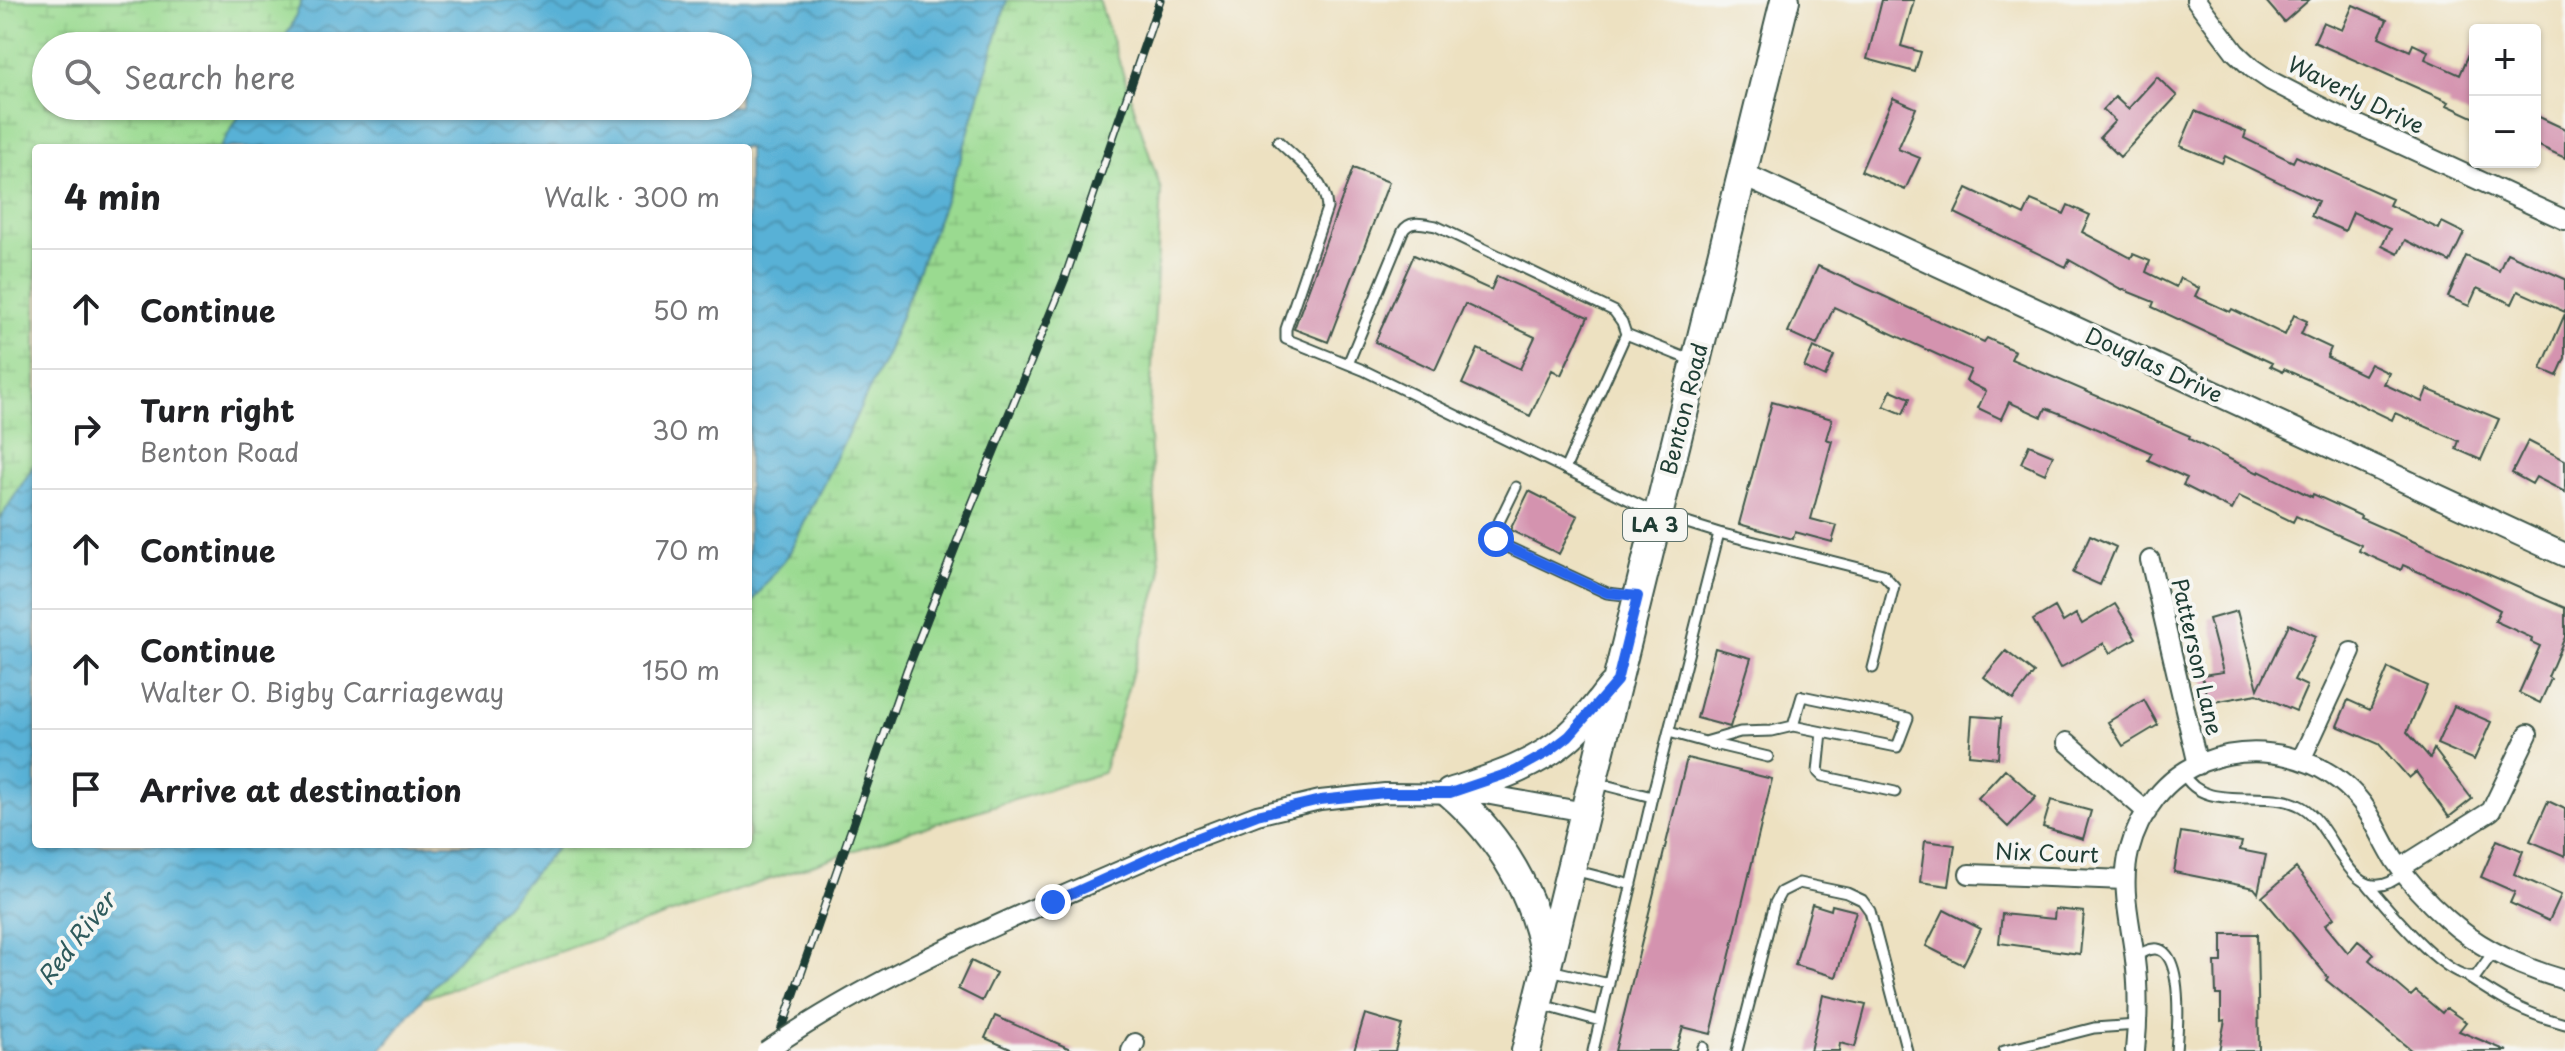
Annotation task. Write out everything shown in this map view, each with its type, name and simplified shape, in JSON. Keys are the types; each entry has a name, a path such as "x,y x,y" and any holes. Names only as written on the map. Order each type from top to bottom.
{"main road":[{"name":"Benton Road","path":"1526,1051 1785,0"},
{"path":"1450,793 1515,771 1547,753 1569,736 1617,681"},
{"path":"1450,793 1470,810 1519,878 1530,905 1547,969"}],"street":[{"name":"Waverly Drive","path":"2196,0 2235,52 2271,81 2565,220"},
{"name":"Douglas Drive","path":"1742,174 2565,555"},
{"name":"Patterson Lane","path":"2150,560 2190,769"},
{"path":"2301,760 2351,652"},
{"path":"2402,870 2491,811 2528,734"},
{"path":"2067,742 2147,812"},
{"path":"2135,1051 2135,958 2125,905 2125,880 2135,834 2159,792 2190,769 2219,756 2248,752 2316,765 2360,801 2402,870 2450,922 2494,951 2565,980"},
{"path":"766,1051 866,988 1181,844 1257,815 1320,800 1385,793 1485,794 1585,812"},
{"name":"Nix Court","path":"1969,874 2125,880"}],"lane":[{"path":"1278,141 1317,179 1326,195 1327,208 1286,329 1286,339 1348,364 1658,514 1719,533 1883,574 1894,586 1873,668"},
{"path":"1348,364 1403,231 1406,226 1420,222 1436,226 1614,311 1626,334 1565,469"},
{"path":"1626,334 1696,362"},
{"path":"1516,487 1496,528 1499,543 1607,593 1638,596"},
{"path":"1593,1051 1652,797 1719,533"},
{"path":"1705,742 1740,732 1772,731 1793,726 1897,747 1908,718 1802,696 1793,726"},
{"path":"1669,732 1768,757"},
{"path":"1822,732 1818,772 1822,776 1895,792"},
{"path":"2190,769 2188,783 2204,793 2222,797 2269,796 2305,808 2319,822 2358,879 2368,885 2414,939 2458,974 2505,1002 2532,1015 2565,1024"},
{"path":"1593,782 1652,797"},
{"path":"1572,870 1632,885"},
{"path":"2368,885 2392,883 2402,870"},
{"path":"1737,1051 1775,903 1781,892 1799,883 1847,893 1862,900 1870,911 1907,1051"},
{"path":"2135,958 2153,949 2173,962 2177,988 2176,1051"},
{"path":"2469,978 2482,971 2494,951"},
{"path":"1547,969 1609,984"},
{"path":"1538,1004 1600,1021"},
{"path":"2004,1051 2094,1028 2137,1025"}],"green space":[{"path":"0,0 302,0 288,32 32,32 32,120 237,120 222,144 32,144 32,468 0,519"},
{"path":"1007,0 1099,0 1161,190 1149,426 1161,576 1103,773 908,832 418,1000 555,848 752,848 752,602 789,554 886,355 960,161"}],"water":[{"path":"302,0 1007,0 960,161 886,355 789,554 752,602 752,144 222,144 237,120 752,120 752,32 288,32"},
{"name":"Red River","path":"32,468 32,848 556,848 422,999 380,1051 0,1051 0,519"}],"building":[{"path":"1882,0 1914,0 1901,46 1921,52 1915,72 1867,59"},
{"path":"2265,0 2309,0 2284,22"},
{"path":"2353,5 2387,20 2379,37 2410,51 2413,44 2428,51 2425,59 2460,75 2469,54 2469,115 2447,105 2449,102 2314,42 2323,22 2342,30"},
{"path":"2157,77 2177,96 2120,157 2100,137 2115,121 2103,110 2115,97 2128,109"},
{"path":"1893,98 1916,108 1898,149 1920,158 1905,190 1861,171"},
{"path":"2195,111 2246,132 2244,138 2293,162 2296,156 2392,199 2389,205 2439,229 2442,222 2464,233 2450,262 2405,240 2398,254 2382,246 2390,229 2353,212 2345,231 2311,216 2318,201 2225,156 2222,163 2180,146"},
{"path":"2541,118 2565,129 2565,158 2541,147"},
{"path":"1353,168 1389,182 1328,342 1294,329"},
{"path":"1967,188 2024,215 2031,200 2064,214 2068,205 2090,215 2082,232 2131,258 2133,254 2150,261 2146,272 2176,287 2180,278 2199,288 2195,296 2230,312 2232,309 2285,335 2294,315 2307,321 2301,334 2331,348 2327,357 2364,375 2370,364 2389,373 2384,384 2422,402 2427,389 2499,419 2481,460 2456,449 2459,441 2395,413 2392,420 2316,383 2284,369 2283,372 2270,366 2272,363 2152,307 2154,302 2119,288 2069,260 2066,267 1955,213"},
{"path":"2507,253 2565,279 2565,312 2518,291 2512,304 2477,288 2469,306 2448,297 2466,256 2499,271"},
{"path":"1414,255 1491,290 1497,276 1588,317 1561,375 1552,370 1530,416 1462,384 1478,349 1520,369 1535,337 1465,304 1435,370 1375,342"},
{"path":"1818,266 1984,342 1987,338 2015,351 2011,359 2190,436 2189,439 2258,473 2312,497 2313,494 2360,518 2565,608 2565,637 2540,703 2519,693 2540,646 2531,642 2532,638 2495,621 2500,610 2469,594 2403,565 2401,570 2359,551 2361,545 2296,516 2293,522 2239,496 2232,510 2183,485 2187,478 2148,460 2152,453 2046,408 2042,417 2009,402 2001,419 1978,408 1986,391 1966,381 1971,370 1834,307 1817,345 1788,332"},
{"path":"2565,314 2565,358 2557,376 2541,369"},
{"path":"1813,347 1834,356 1825,377 1804,367"},
{"path":"1891,390 1910,398 1903,414 1884,406"},
{"path":"1772,402 1832,419 1826,439 1832,441 1811,519 1837,526 1832,542 1795,532 1793,539 1739,524"},
{"path":"2528,441 2565,460 2565,492 2536,477 2532,484 2512,473"},
{"path":"2029,445 2053,455 2045,474 2021,463"},
{"path":"1529,491 1578,516 1559,554 1510,530"},
{"path":"2090,535 2116,547 2100,585 2073,573"},
{"path":"2115,604 2136,638 2110,653 2104,643 2060,668 2033,620 2055,607 2063,622 2076,614 2082,624"},
{"path":"2237,611 2258,689 2289,624 2316,636 2294,680 2307,686 2296,711 2257,694 2208,703 2202,675 2223,672 2209,619"},
{"path":"1715,648 1751,658 1730,727 1697,718"},
{"path":"2006,651 2034,673 2013,700 1984,677"},
{"path":"2388,668 2427,686 2407,732 2430,758 2434,749 2472,799 2449,817 2416,772 2409,778 2379,744 2337,726 2348,700 2370,710"},
{"path":"2144,700 2158,725 2123,746 2108,722"},
{"path":"2454,706 2491,722 2474,760 2437,744"},
{"path":"1972,716 2001,718 1998,758 1969,755"},
{"path":"1687,758 1772,779 1711,1034 1683,1027 1676,1051 1615,1051"},
{"path":"2005,769 2036,797 2008,827 1978,798"},
{"path":"2051,800 2091,811 2083,839 2043,827"},
{"path":"2548,801 2565,809 2565,856 2530,841"},
{"path":"2181,832 2242,842 2240,850 2266,855 2258,893 2254,888 2174,872"},
{"path":"2497,840 2523,851 2514,874 2561,895 2549,921 2510,903 2515,892 2481,877"},
{"path":"1925,841 1955,845 1949,886 1920,882"},
{"path":"2296,868 2334,918 2325,925 2348,953 2358,941 2374,954 2369,960 2411,996 2416,991 2442,1013 2446,1008 2466,1022 2459,1031 2507,1051 2412,1051 2326,980 2328,977 2262,897"},
{"path":"1812,904 1831,910 1832,905 1856,911 1836,977 1795,965"},
{"path":"2055,909 2084,912 2080,954 1999,943 2002,914 2054,919"},
{"path":"1944,910 1981,929 1963,965 1926,946"},
{"path":"2222,934 2257,934 2259,1051 2219,1051 2225,1020 2221,1021 2221,995 2216,995 2215,962 2222,962"},
{"path":"971,961 996,973 982,1001 958,989"},
{"path":"1823,995 1866,1005 1855,1047 1840,1043 1839,1051 1810,1051"},
{"path":"1365,1014 1402,1025 1395,1051 1354,1051"},
{"path":"995,1016 1075,1051 1015,1051 985,1038"}],"railway":[{"path":"774,1051 907,670 1065,278 1160,0"}],"route":[{"path":"1053,902 1181,844 1257,815 1320,800 1385,793 1450,793 1515,771 1569,736 1617,681 1638,596 1607,593 1496,539"}]}
